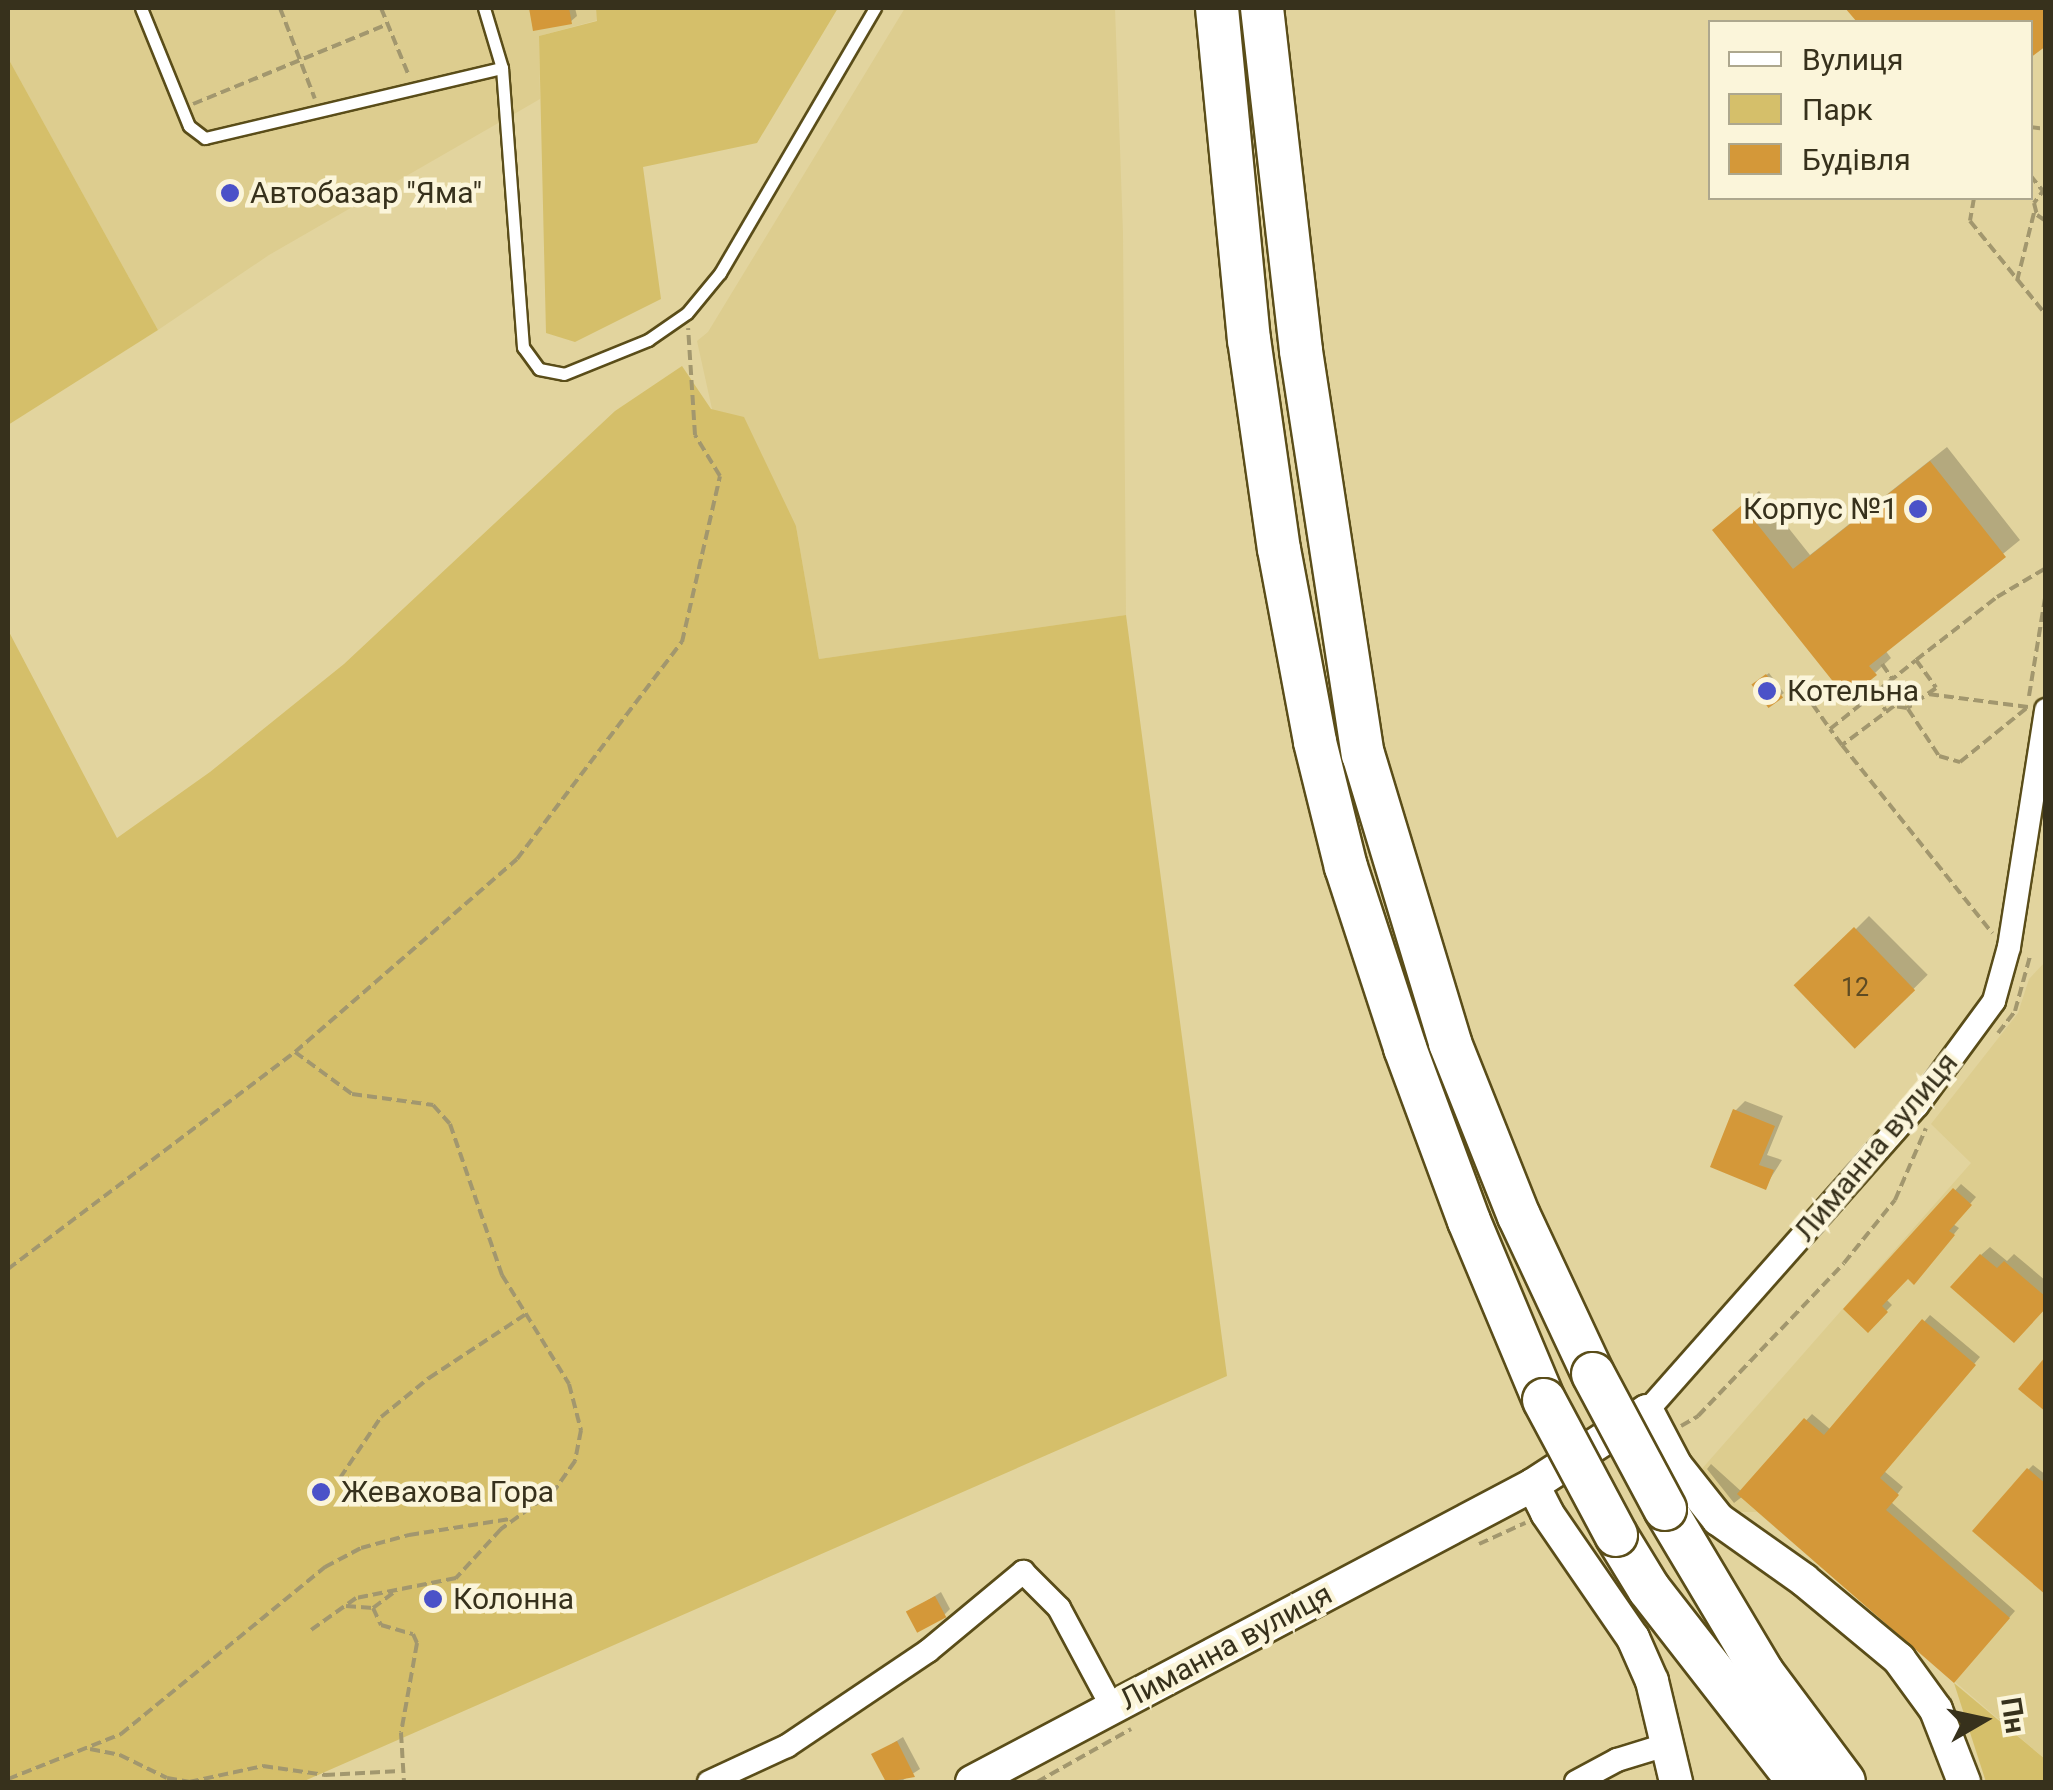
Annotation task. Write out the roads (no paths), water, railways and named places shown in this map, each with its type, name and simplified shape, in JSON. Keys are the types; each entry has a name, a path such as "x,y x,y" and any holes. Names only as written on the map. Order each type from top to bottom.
{"highway":[{"path":"1217,8 1249,339 1279,549 1315,742 1346,868 1405,1048 1468,1221 1544,1400 1616,1535 1649,1589 1724,1690 1800,1782"},
{"path":"1262,8 1304,370 1364,754 1450,1043 1519,1216 1592,1374 1664,1509 1762,1672 1844,1782"},
{"path":"1724,1690 1782,1782"}],"main road":[{"name":"Лиманна вулиця","path":"972,1782 1534,1485 1647,1411"},
{"path":"1647,1411 1676,1466 1718,1519 1804,1580 1900,1659 1936,1710 1964,1782"},
{"path":"1534,1485 1548,1513 1633,1638 1652,1681 1676,1782"}],"street":[{"name":"Лиманна вулиця","path":"1647,1411 1917,1106 1994,1002 2009,947 2042,762 2037,708"},
{"path":"709,1782 787,1746 928,1651 1023,1572 1059,1608 1112,1707"},
{"path":"1576,1782 1617,1760 1669,1744"}],"lane":[{"path":"141,8 181,108 196,134 216,139 502,68"},
{"path":"484,8 502,68 520,333 529,360 550,373 579,370 648,340 687,313 720,272 875,8"}],"place":[{"name":"Автобазар \"Яма\"","path":"230,193"},
{"name":"Корпус №1","path":"1918,509"},
{"name":"Котельна","path":"1767,691"},
{"name":"Жевахова Гора","path":"321,1492"},
{"name":"Колонна","path":"433,1599"}]}
